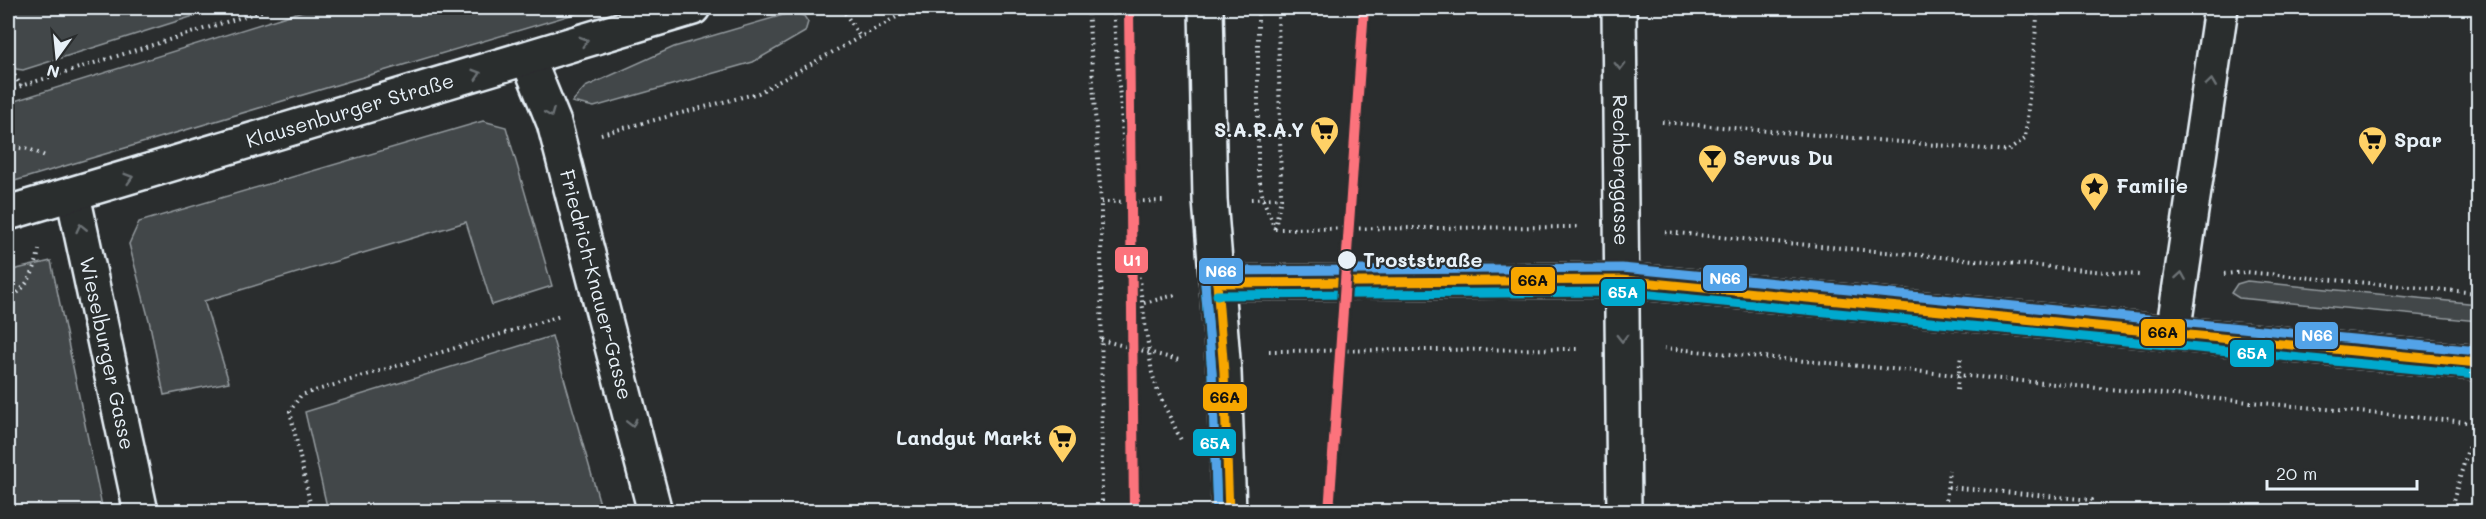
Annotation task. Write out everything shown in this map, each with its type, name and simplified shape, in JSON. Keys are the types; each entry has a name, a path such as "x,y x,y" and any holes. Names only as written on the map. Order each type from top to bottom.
{"street":[{"name":"Klausenburger Straße","path":"8,213 693,8"},
{"path":"1206,8 1210,200 1224,372 1229,512"},
{"name":"Rechberggasse","path":"1619,8 1624,512"},
{"path":"2173,333 2221,8"},
{"name":"Friedrich-Knauer-Gasse","path":"528,59 554,123 655,512"},
{"name":"Wieselburger Gasse","path":"73,195 141,512"},
{"path":"1217,283 1621,280 2478,363"}],"path":[{"path":"8,90 271,8"},
{"path":"842,8 860,37"},
{"path":"560,145 758,93 913,8"},
{"path":"1088,8 1101,202 1102,512"},
{"path":"1113,8 1128,201 1152,374 1185,449"},
{"path":"1257,8 1258,171 1263,199 1275,229"},
{"path":"1275,229 1281,198 1278,8"},
{"path":"1620,118 2008,151 2025,138 2038,8"},
{"path":"8,65 21,86"},
{"path":"1275,229 1621,226 1686,234 2181,279 2246,272 2478,293"},
{"path":"312,512 290,411 301,395 601,303"},
{"path":"1269,351 1583,349 1622,344 2477,423"},
{"path":"2450,512 2478,414"},
{"path":"1946,512 1949,471"},
{"path":"1948,486 2092,500 2094,512"}],"shaded area":[{"path":"8,8 219,8 23,70 16,69 8,55"},
{"path":"312,8 594,8 8,183 8,103"},
{"path":"793,12 804,16 808,22 805,32 753,62 594,107 572,102 585,87 674,47"},
{"path":"483,121 506,127 552,286 492,305 466,222 204,301 229,382 164,395 149,320 129,244 139,222"},
{"path":"51,261 103,511 8,511 8,271"},
{"path":"2247,281 2478,304 2478,321 2239,298 2231,293 2237,284"},
{"path":"552,336 602,511 328,511 305,412"}],"transit line":[{"name":"U1","path":"1129,8 1134,512"},
{"name":"U1","path":"1329,512 1364,8"},
{"name":"N66","path":"1217,512 1212,373 1205,283 1209,274 1216,271 1622,268 2478,351"},
{"name":"66A","path":"1217,283 1621,280 2478,363"},
{"name":"66A","path":"1217,283 1224,372 1229,512"},
{"name":"65A","path":"1205,284 1212,373 1217,512"},
{"name":"65A","path":"1217,295 1620,292 2477,375"}],"place":[{"name":"S.A.R.A.Y","path":"1325,156"},
{"name":"Spar","path":"2373,166"},
{"name":"Servus Du","path":"1712,184"},
{"name":"Familie","path":"2095,212"},
{"name":"Troststraße","path":"1347,260"},
{"name":"Landgut Markt","path":"1063,464"}]}
